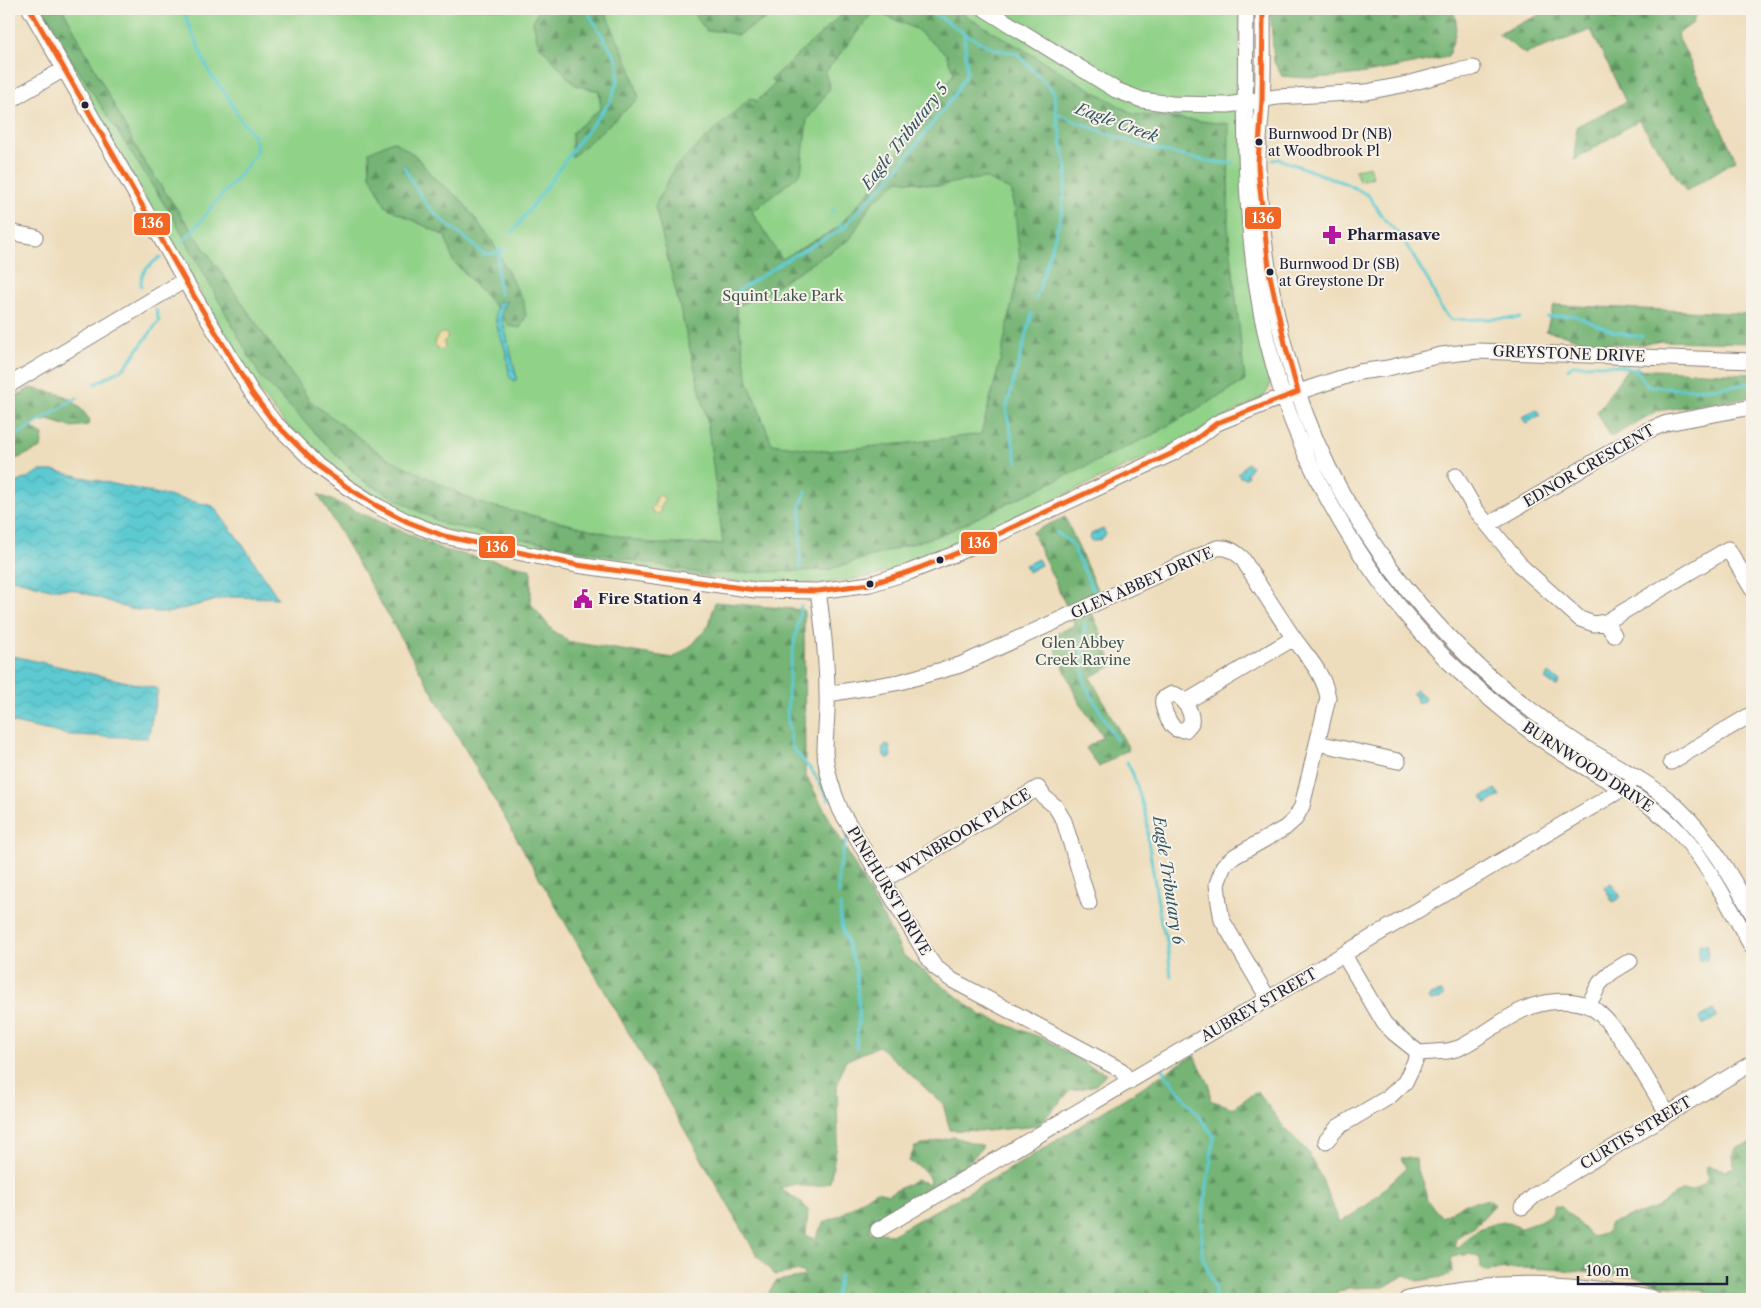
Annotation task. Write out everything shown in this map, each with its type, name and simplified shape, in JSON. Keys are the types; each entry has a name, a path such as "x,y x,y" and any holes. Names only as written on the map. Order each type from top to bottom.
{"main road":[{"path":"1409,1299 1465,1289 1534,1286 1581,1288 1651,1299"}],"street":[{"name":"GREYSTONE DRIVE","path":"30,9 185,280 252,393 273,421 318,466 346,487 401,518 444,536 577,565 755,590 818,591 870,584 910,572 957,553 1173,453 1196,439 1216,434 1284,401 1359,372 1388,368 1441,355 1478,351 1752,361"},
{"path":"985,9 1116,90 1142,100 1172,104 1228,105 1277,97 1366,92 1407,84 1456,70 1473,68"},
{"name":"BURNWOOD DRIVE","path":"1246,9 1245,164 1256,283 1264,326 1284,401 1306,454 1340,520 1370,567 1414,624 1469,681 1512,718 1550,745 1640,798 1673,825 1687,841 1712,877 1752,947"},
{"name":"BURNWOOD DRIVE","path":"1263,9 1262,100 1258,164 1270,276 1300,396 1321,452 1348,502 1382,555 1429,615 1471,660 1523,704 1577,742 1639,779 1674,805 1701,833 1722,860 1752,913"},
{"path":"9,101 64,69"},
{"path":"9,232 35,237"},
{"path":"9,385 185,280"},
{"name":"EDNOR CRESCENT","path":"1488,525 1644,432 1667,423 1752,407"},
{"path":"1456,476 1475,509 1522,567 1580,619 1610,628 1728,549 1752,589"},
{"name":"GLEN ABBEY DRIVE","path":"828,694 900,682 960,665 1217,548 1233,550 1242,558 1294,638 1320,673 1326,685 1328,698 1302,806 1295,819 1285,828 1235,856 1224,865 1218,884 1222,920 1269,1000"},
{"name":"PINEHURST DRIVE","path":"818,591 828,694 825,752 828,774 841,811 927,956 943,974 1121,1070 1129,1082"},
{"path":"1184,703 1294,638"},
{"path":"1672,762 1752,714"},
{"path":"1318,743 1398,761"},
{"name":"AUBREY STREET","path":"878,1230 1639,779"},
{"name":"WYNBROOK PLACE","path":"882,881 1038,788 1044,797 1056,806 1064,821 1089,903"},
{"path":"1344,955 1384,1023 1419,1053 1448,1051 1458,1048 1523,1010 1541,1003 1563,1001 1588,1006 1615,1029 1668,1114"},
{"path":"1588,1006 1600,983 1612,972 1630,961"},
{"path":"1326,1141 1338,1127 1389,1097 1405,1082 1419,1053"},
{"name":"CURTIS STREET","path":"1522,1206 1535,1195 1752,1063"}],"green space":[{"name":"Squint Lake Park","path":"36,9 1240,9 1238,92 1233,96 1235,110 1239,113 1271,375 1269,388 1264,396 1185,439 934,556 877,575 830,583 764,585 480,540 452,532 407,516 362,491 341,476 285,423 253,383"},
{"path":"41,9 63,9 143,160 310,401 382,455 479,503 653,544 723,544 707,419 655,206 675,167 750,98 757,101 775,84 771,79 848,9 954,9 1133,114 1229,124 1228,225 1245,381 1154,434 943,534 827,570 705,574 443,524 361,480 260,376 175,221","holes":["874,11 916,29 946,54 954,73 876,184 837,228 782,259 752,212 801,173 807,120 830,88 825,73","984,178 1010,190 1015,212 1020,263 1000,362 981,434 826,451 772,444 748,382 736,307 768,291 850,239 871,204 899,180 940,186"]},
{"path":"539,9 604,9 631,70 639,98 572,157 572,133 601,108 599,91 575,85 538,44 533,22"},
{"path":"692,9 782,9 738,35 721,31 707,31 691,11"},
{"path":"1270,9 1452,9 1455,15 1456,27 1448,57 1345,76 1303,78 1282,76 1274,62"},
{"path":"1552,9 1697,9 1693,23 1677,34 1736,160 1686,191 1639,120 1574,160 1577,126 1626,102 1591,30 1525,54 1498,34"},
{"path":"393,141 415,155 432,176 461,200 492,241 524,303 526,316 520,328 509,326 497,308 453,261 445,236 386,207 370,175 369,152"},
{"path":"1369,166 1373,177 1359,181 1355,170"},
{"path":"1554,305 1752,314 1752,343 1661,341 1638,345 1584,342 1566,335 1546,331"},
{"path":"1627,369 1752,374 1752,397 1657,411 1611,437 1597,412"},
{"path":"30,388 58,394 70,399 90,420 88,425 72,427 48,420 33,423 33,429 43,435 41,448 9,462 9,400"},
{"path":"318,494 444,550 531,569 531,604 553,631 570,642 673,658 693,644 709,625 715,602 804,610 805,774 904,956 981,1015 1045,1039 1089,1066 1106,1073 1096,1085 1070,1091 1038,1126 987,1131 950,1130 943,1104 879,1046 845,1061 837,1086 838,1140 830,1182 817,1186 787,1186 780,1188 802,1203 808,1210 806,1236 815,1239 823,1223 840,1215 876,1191 889,1194 916,1180 930,1184 926,1173 909,1161 915,1147 954,1137 983,1146 960,1170 946,1180 872,1221 869,1232 893,1234 1017,1165 1194,1055 1210,1086 1210,1100 1233,1108 1257,1091 1283,1126 1309,1153 1340,1223 1367,1205 1406,1168 1401,1158 1416,1158 1417,1171 1424,1183 1427,1201 1442,1217 1466,1203 1491,1200 1495,1205 1476,1225 1456,1238 1454,1247 1458,1248 1476,1230 1503,1221 1521,1228 1536,1223 1552,1214 1555,1206 1562,1207 1592,1237 1607,1233 1609,1225 1614,1222 1654,1209 1681,1191 1693,1190 1705,1183 1708,1177 1706,1166 1726,1170 1734,1167 1733,1154 1737,1147 1752,1144 1752,1299 1653,1283 1636,1277 1551,1269 1521,1268 1486,1271 1481,1268 1480,1258 1470,1254 1452,1257 1452,1272 1449,1276 1417,1281 1405,1275 1384,1287 1348,1288 1321,1299 772,1299 769,1292 776,1281 805,1276 801,1271 775,1275 758,1257"},
{"name":"Glen Abbey Creek Ravine","path":"1065,517 1099,594 1087,601 1114,665 1090,677 1129,749 1099,767 1086,748 1103,737 1079,702 1050,637 1075,625 1032,532"}],"sand":[{"path":"445,333 448,337 444,341 445,348 441,350 437,348 435,342 437,336"},
{"path":"660,495 664,498 664,503 661,506 660,513 654,514 651,509 655,504 656,498"}],"water":[{"path":"507,301 502,308 502,317 517,378 515,381 509,377 506,353 495,315 498,302"},
{"path":"1536,409 1540,415 1526,424 1522,417"},
{"path":"1247,463 1252,466 1247,473 1248,477 1240,477 1238,474"},
{"path":"40,471 55,471 213,506 241,542 278,598 228,597 167,613 129,609 71,589 50,589 9,578 9,487"},
{"path":"1103,529 1106,534 1103,537 1097,541 1090,540 1091,534"},
{"path":"1038,559 1041,565 1028,572 1025,565"},
{"path":"9,655 158,689 148,738 69,735 9,722"},
{"path":"1549,673 1560,682 1556,687 1545,679"},
{"path":"1415,690 1423,695 1425,700 1420,703 1417,702 1416,697 1412,693"},
{"path":"886,744 890,747 890,759 884,756 882,748"},
{"path":"1496,789 1500,796 1486,804 1482,797"},
{"path":"1611,883 1621,897 1613,902 1604,887"},
{"path":"1699,944 1708,945 1707,960 1699,960"},
{"path":"1441,992 1444,995 1441,999 1431,1001 1428,999 1430,995"},
{"path":"1713,1010 1717,1017 1703,1025 1699,1018"}],"waterway":[{"path":"182,9 210,74 226,94 240,119 254,136 257,151 196,228 182,242"},
{"path":"512,233 610,102 618,81 618,62 586,9"},
{"name":"Eagle Creek","path":"918,9 940,17 993,49 1016,53 1054,92 1067,171 1062,212 1036,299"},
{"name":"Eagle Tributary 5","path":"725,299 793,256 843,229 866,202 890,179 955,94 967,72 964,33"},
{"name":"Eagle Creek","path":"1057,113 1103,132 1151,148 1208,161 1233,163"},
{"name":"Eagle Creek","path":"1273,160 1279,159 1347,184 1368,195 1384,219 1401,236 1430,284 1441,309 1451,320 1520,318"},
{"path":"404,167 425,202 449,226 484,254 492,254 502,249"},
{"name":"Eagle Tributary 5","path":"839,224 843,229"},
{"path":"500,294 498,267 501,250"},
{"path":"141,286 142,276 149,266 160,257"},
{"path":"95,384 124,368 159,321 156,310"},
{"name":"Eagle Tributary 6","path":"1017,462 1006,410 1032,313"},
{"name":"Eagle Creek","path":"1547,317 1573,315 1612,331 1642,336"},
{"path":"1568,369 1573,365 1605,365 1637,371"},
{"name":"Eagle Creek","path":"1637,367 1637,371 1648,386 1700,389 1752,383"},
{"path":"9,440 77,398"},
{"name":"Eagle Tributary 5","path":"800,569 801,504 806,492"},
{"name":"Eagle Tributary 6","path":"1056,532 1071,543 1094,592"},
{"name":"Eagle Tributary 5","path":"801,606 790,667 787,713 792,747 815,775 829,800"},
{"name":"Eagle Tributary 6","path":"1085,623 1082,663 1085,684 1116,740"},
{"name":"Eagle Tributary 6","path":"1127,762 1133,774 1147,818 1148,840 1161,922 1167,943 1171,976"},
{"name":"Eagle Tributary 5","path":"839,894 838,871 848,834"},
{"path":"840,905 841,924 856,969 859,1011 856,1048"},
{"path":"1161,1068 1214,1136 1202,1222 1202,1255 1215,1288 1214,1299"},
{"path":"835,1299 840,1275"}],"transit line":[{"name":"136","path":"30,9 191,291 252,393 273,421 318,466 377,506 408,522 444,536 577,565 755,590 818,591 870,584 909,572 957,553 1173,453 1217,423 1298,392 1270,276 1259,180 1263,9"}],"place":[{"name":"Burnwood Dr (NB) at Woodbrook Pl","path":"1259,142"},
{"name":"Pharmasave","path":"1332,235"},
{"name":"Burnwood Dr (SB) at Greystone Dr","path":"1270,272"},
{"name":"Fire Station 4","path":"583,599"}]}
